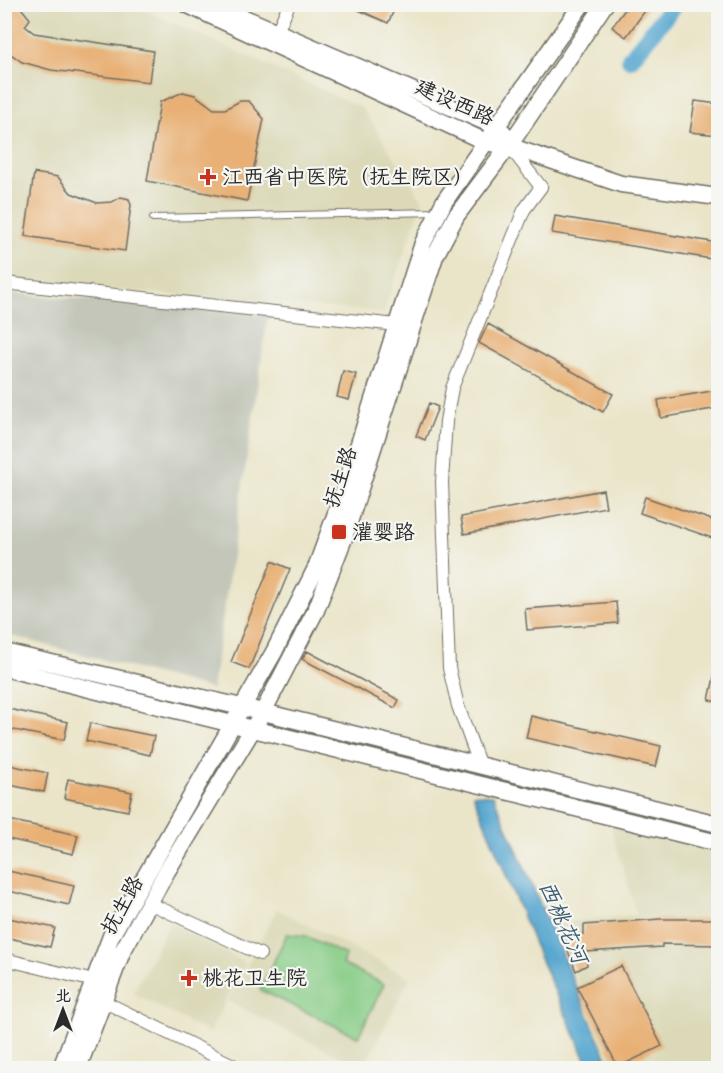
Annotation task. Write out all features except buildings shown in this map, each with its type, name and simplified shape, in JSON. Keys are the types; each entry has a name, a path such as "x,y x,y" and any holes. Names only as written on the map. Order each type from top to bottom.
{"main road":[{"name":"建设西路","path":"186,4 486,142 511,143 623,177 718,189"},
{"name":"建设西路","path":"214,4 496,127 511,143 621,184 718,197"},
{"name":"抚生路","path":"61,1068 111,936 242,708 316,568 343,494 423,243 439,212 582,4"},
{"name":"抚生路","path":"78,1068 122,952 254,728 316,610 344,538 435,256 456,216 511,143 605,4"},
{"path":"4,652 263,712 718,825"},
{"path":"4,668 718,843"}],"street":[{"path":"277,32 289,4"},
{"path":"480,765 458,706 449,668 442,482 452,388 524,210 541,187 511,143"},
{"path":"4,283 397,325"},
{"path":"149,903 260,954"},
{"path":"4,959 94,981"},
{"path":"102,1004 224,1068"},
{"path":"102,1004 239,1068"}],"lane":[{"path":"153,218 439,212"}],"shaded area":[{"name":"江西省中医院（抚生院区）","path":"5,5 133,5 362,108 423,201 383,312 5,281 5,197 13,158 5,155"},
{"path":"4,293 268,315 212,689 5,634"},
{"path":"609,821 718,849 718,1068 611,1068 555,923 637,915"},
{"path":"277,909 410,978 363,1068 228,1001"},
{"name":"桃花卫生院","path":"170,923 246,963 209,1033 133,993"}],"green space":[{"path":"287,934 306,936 346,955 342,964 384,984 358,1037 260,990"}],"water":[{"path":"473,794 493,795 611,1068 590,1068 539,956"}],"waterway":[{"name":"西桃花河","path":"630,59 675,4"}],"place":[{"name":"江西省中医院（抚生院区）","path":"208,177"},
{"name":"灌婴路","path":"339,532"},
{"name":"桃花卫生院","path":"189,978"}]}
